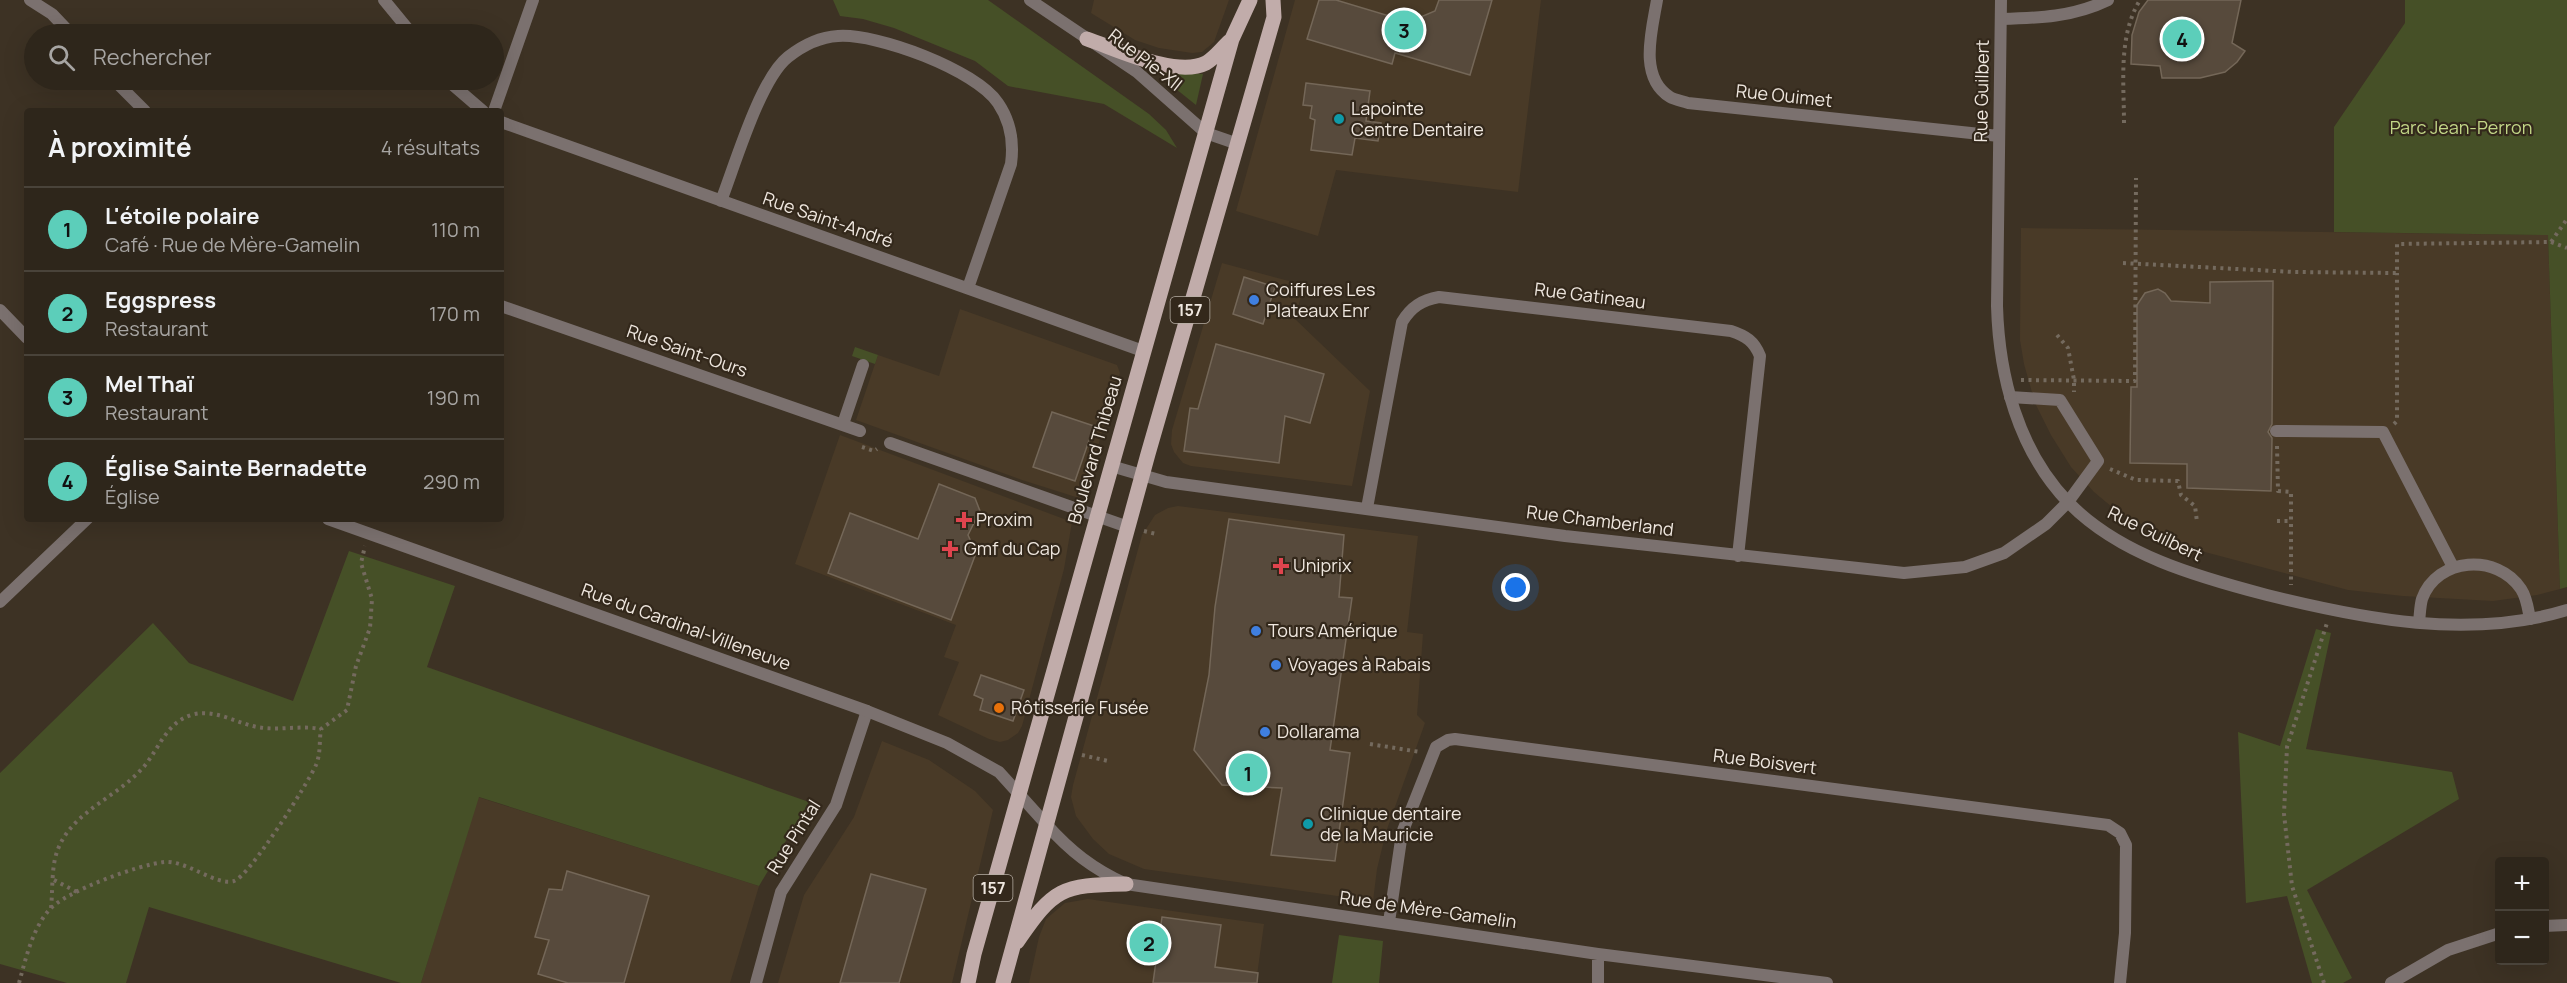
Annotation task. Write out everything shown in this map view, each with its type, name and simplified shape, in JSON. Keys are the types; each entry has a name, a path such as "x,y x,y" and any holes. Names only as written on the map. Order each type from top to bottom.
{"main road":[{"name":"Boulevard Thibeau","path":"968,983 1096,517 1232,39 1250,0"},
{"name":"157","path":"1002,983 1142,476 1274,17 1274,0"},
{"path":"1088,39 1157,63 1180,67 1207,62 1232,39"},
{"path":"1010,952 1040,909 1059,893 1086,885 1126,884"}],"street":[{"path":"30,0 52,14 62,24"},
{"path":"384,0 404,24"},
{"path":"504,83 533,0"},
{"name":"Rue Pie-XII","path":"1030,0 1137,72 1206,133 1238,144"},
{"name":"Rue Ouimet","path":"1657,0 1649,49 1651,66 1656,83 1670,97 1688,104 2000,136"},
{"name":"Rue Guilbert","path":"2001,0 1998,344 2004,380 2037,461 2068,502 2094,526 2150,556 2218,582 2331,611 2419,622 2469,624 2530,619 2567,610"},
{"path":"2001,19 2061,16 2080,12 2108,0"},
{"path":"721,201 763,92 779,65 808,44 829,37 850,36 884,41 964,74 977,82 997,101 1010,126 1011,164 968,288"},
{"path":"124,90 142,108"},
{"path":"459,90 480,108"},
{"path":"495,108 501,90"},
{"name":"Rue Saint-André","path":"504,123 1143,351"},
{"name":"Rue Gatineau","path":"1367,508 1402,322 1408,313 1428,299 1440,297 1731,331 1744,335 1755,344 1760,356 1738,556"},
{"name":"Rue Saint-Ours","path":"504,307 860,431"},
{"path":"0,310 24,335"},
{"path":"843,424 863,365"},
{"path":"2010,397 2060,400 2098,461"},
{"path":"2276,431 2383,432 2453,567"},
{"path":"890,443 1128,527"},
{"name":"Rue Chamberland","path":"1111,466 1166,482 1565,536 1888,572 1944,571 1965,567 2004,553 2046,524 2068,502 2098,461"},
{"path":"0,602 84,522"},
{"name":"Rue du Cardinal-Villeneuve","path":"336,522 867,711 957,749 999,772 1046,824"},
{"path":"2419,622 2422,599 2429,586 2453,567 2468,564 2483,564 2510,577 2520,588 2527,602 2530,619"},
{"name":"Rue Pintal","path":"756,983 781,892 836,805 867,711"},
{"name":"Rue Boisvert","path":"1433,753 1441,743 1455,739 2108,825 2120,833 2126,845 2124,933 2120,983"},
{"path":"1389,922 1402,834 1433,753"},
{"name":"Rue de Mère-Gamelin","path":"1046,824 1065,846 1087,864 1126,884 1598,954 1827,983"},
{"path":"2549,926 2567,925"},
{"path":"2391,983 2448,950 2495,934"},
{"path":"1598,954 1598,983"}],"path":[{"path":"2124,123 2126,34 2130,19 2140,0"},
{"path":"2004,380 2135,381 2136,178"},
{"path":"2551,242 2567,219"},
{"path":"2383,432 2397,421 2397,244 2551,242 2567,248"},
{"path":"2123,263 2294,272 2397,273"},
{"path":"2057,335 2068,348 2075,392 2060,400"},
{"path":"2276,431 2278,491 2291,492 2291,601"},
{"path":"2098,461 2130,479 2178,481 2181,495 2195,506 2197,522"},
{"path":"2277,521 2291,521"},
{"path":"1144,531 1156,534"},
{"path":"19,983 36,931 50,909 58,848 64,837 87,813 140,771 161,740 183,718 211,714 260,728 321,729 347,710 356,666 370,628 372,599 361,563 369,534"},
{"path":"2324,983 2292,886 2284,814 2287,747 2331,611"},
{"path":"50,909 77,892 164,861 179,862 226,881 241,878 316,766 321,729"},
{"path":"1370,744 1433,753"},
{"path":"1066,751 1108,761"},
{"path":"54,880 77,892"}],"shaded area":[{"path":"1094,0 1229,0 1214,42 1202,52 1192,53 1159,48 1135,40 1091,13"},
{"path":"1295,0 1541,0 1518,192 1336,170 1318,236 1236,211"},
{"path":"2021,228 2548,235 2560,589 2537,595 2493,601 2403,596 2348,590 2186,547 2118,512 2094,492 2071,467 2035,403 2020,340"},
{"path":"1222,263 1304,285 1295,319 1370,391 1352,486 1191,466 1183,463 1174,452 1171,444 1172,430"},
{"path":"960,309 1117,365 1120,373 1083,496 1079,498 1022,480 856,420 878,355 939,376"},
{"path":"840,435 1072,522 1064,569 1022,726 1018,733 1008,740 1000,742 989,739 938,715 959,662 944,657 956,625 795,564"},
{"path":"1178,506 1418,536 1407,632 1423,634 1417,715 1425,723 1386,832 1377,869 1373,901 1144,869 1109,854 1093,839 1076,816 1071,797 1073,785 1142,535 1155,515"},
{"path":"882,741 929,760 975,791 993,810 952,983 778,983 804,895 854,817"},
{"path":"478,797 759,886 730,983 421,983"},
{"path":"1088,899 1264,924 1256,983 1029,983 1039,937 1046,919 1065,903"}],"green space":[{"path":"833,0 988,0 1149,114 1166,130 1177,148 1104,104 1008,86 975,61 894,28 863,19 840,16"},
{"name":"Parc Jean-Perron","path":"2405,0 2567,0 2567,587 2560,589 2548,235 2334,232 2334,127 2405,23"},
{"path":"1162,72 1203,74 1196,105 1161,77 1159,74"},
{"path":"855,347 878,355 875,364 852,356"},
{"path":"349,551 455,586 427,667 809,802 759,886 479,797 421,983 401,983 149,907 126,983 67,983 0,964 0,773 153,623 189,663 293,701"},
{"path":"2316,629 2331,633 2306,749 2452,772 2459,799 2307,890 2352,978 2343,983 2312,983 2287,896 2246,903 2238,732 2280,746"},
{"path":"1339,935 1383,941 1379,983 1332,983"}],"building":[{"path":"1319,0 1336,0 1409,22 1435,11 1439,0 1492,0 1470,75 1395,53 1392,64 1307,39"},
{"path":"2148,0 2241,0 2232,43 2245,51 2225,72 2200,78 2162,78 2160,66 2131,64 2132,35 2139,12"},
{"name":"Lapointe Centre Dentaire","path":"1306,83 1370,91 1366,121 1381,123 1378,141 1355,138 1352,155 1311,150 1315,120 1310,118 1312,106 1303,105"},
{"name":"Coiffures Les Plateaux Enr","path":"1244,277 1275,287 1263,324 1233,314"},
{"path":"2273,281 2272,424 2268,432 2272,438 2271,491 2187,488 2187,464 2130,463 2131,387 2137,387 2137,305 2145,293 2158,289 2165,293 2171,301 2210,303 2210,282"},
{"path":"1216,344 1324,374 1310,423 1285,416 1279,463 1184,451 1190,408 1198,409"},
{"path":"1052,412 1094,426 1075,481 1033,467"},
{"path":"939,484 975,498 980,511 968,535 976,553 951,620 828,573 850,513 918,539"},
{"path":"1229,519 1344,535 1339,597 1352,598 1330,750 1350,753 1335,861 1271,855 1282,788 1222,785 1194,750 1209,675 1215,607"},
{"path":"981,675 1024,690 1013,721 980,710 983,699 974,695"},
{"path":"567,871 649,896 624,983 568,983 538,974 549,940 535,937 549,889 562,890"},
{"path":"871,874 926,889 899,983 840,983"},
{"path":"1162,917 1221,925 1215,967 1258,973 1257,983 1153,983"}],"place":[{"name":"Mel Thaï","path":"1404,30"},
{"name":"Église Sainte Bernadette","path":"2182,39"},
{"name":"Lapointe Centre Dentaire","path":"1339,119"},
{"name":"Coiffures Les Plateaux Enr","path":"1254,300"},
{"name":"Proxim","path":"964,520"},
{"name":"Gmf du Cap","path":"950,549"},
{"name":"Uniprix","path":"1281,566"},
{"name":"Tours Amérique","path":"1256,631"},
{"name":"Voyages à Rabais","path":"1276,665"},
{"name":"Rôtisserie Fusée","path":"999,708"},
{"name":"Dollarama","path":"1265,732"},
{"name":"L'étoile polaire","path":"1248,773"},
{"name":"Clinique dentaire de la Mauricie","path":"1308,824"},
{"name":"Eggspress","path":"1149,943"}]}
